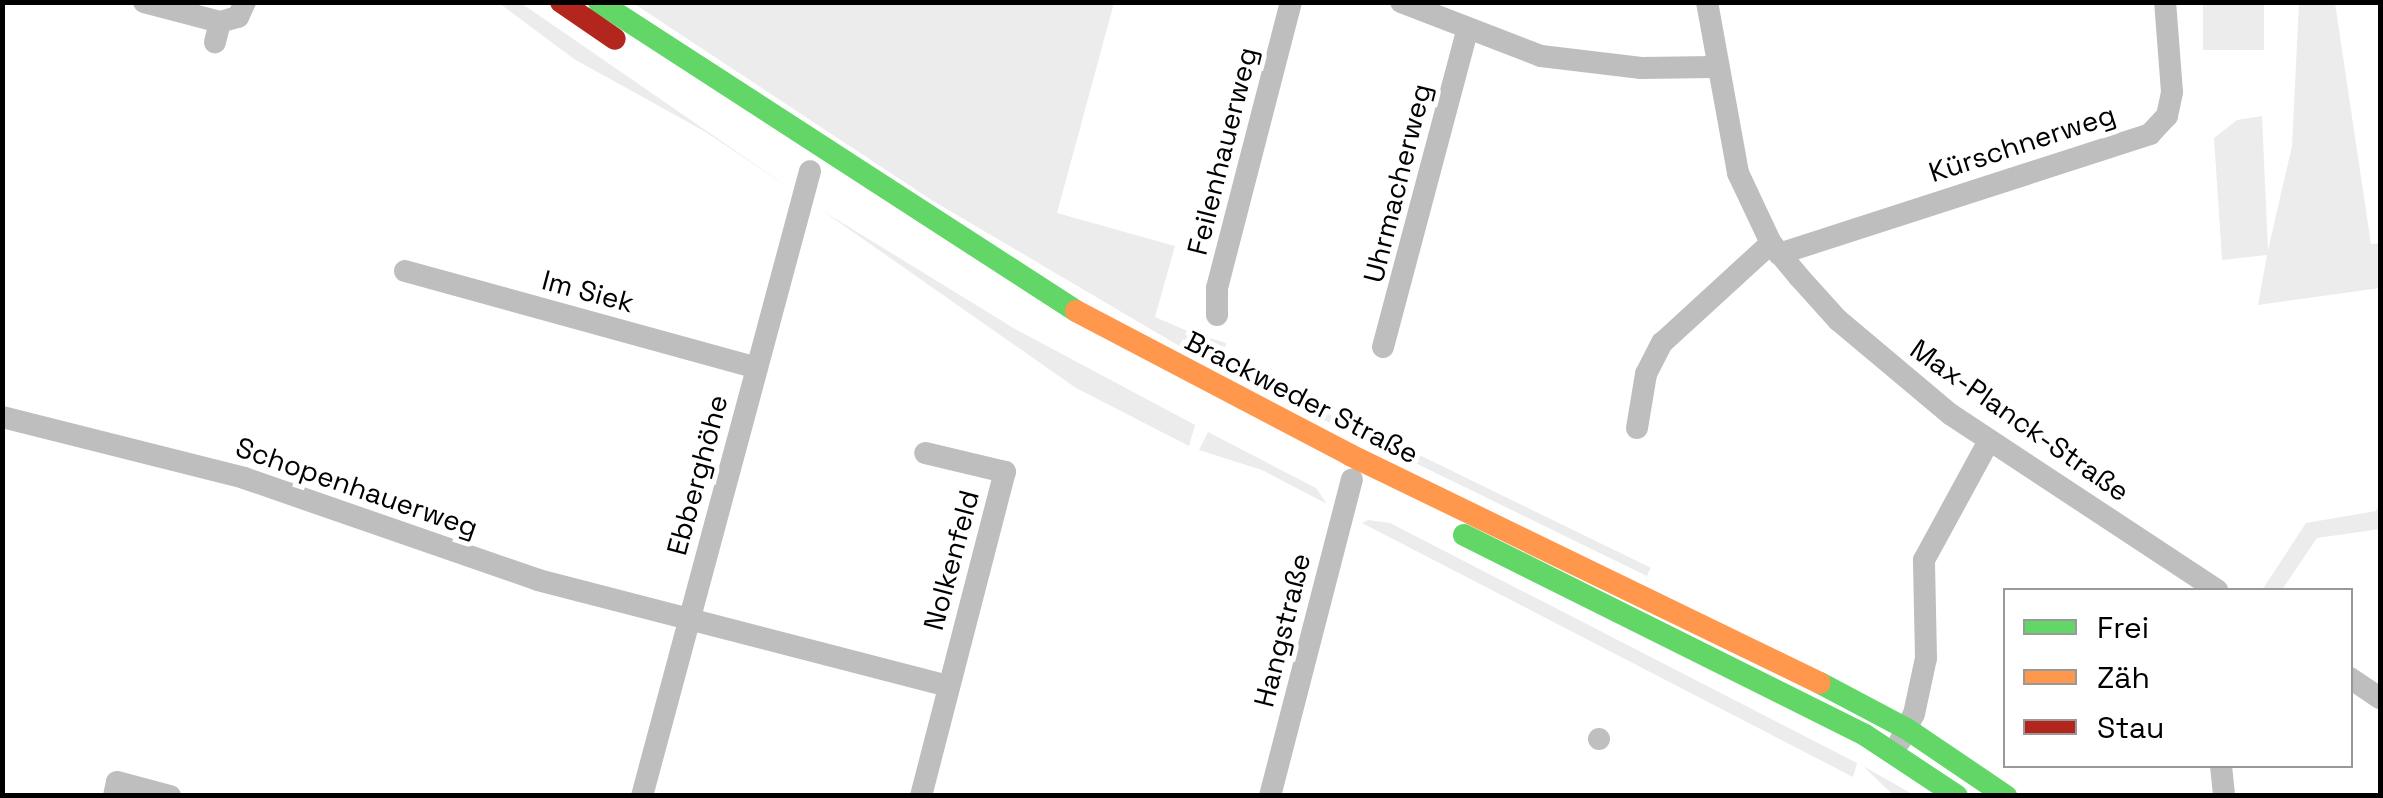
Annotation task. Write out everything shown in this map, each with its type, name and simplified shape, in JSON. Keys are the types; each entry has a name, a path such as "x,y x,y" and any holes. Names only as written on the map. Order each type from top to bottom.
{"main road":[{"path":"561,2 764,139"},
{"name":"Brackweder Straße","path":"598,2 820,152 1124,339 1906,729 2006,796"},
{"name":"Brackweder Straße","path":"905,230 1168,388 1893,752 1957,796"}],"street":[{"path":"144,2 218,32 238,17 245,2"},
{"name":"Feilenhauerweg","path":"1216,314 1217,288 1291,2"},
{"path":"1401,2 1467,32 1575,61 1714,68"},
{"name":"Max-Planck-Straße","path":"1707,2 1714,68 1738,174 1775,248 1877,355 1988,441 2214,588"},
{"name":"Kürschnerweg","path":"1775,248 2150,134 2167,116 2172,92 2165,2"},
{"name":"Uhrmacherweg","path":"1383,347 1467,32"},
{"name":"Ebberghöhe","path":"642,796 810,170"},
{"path":"1636,428 1646,374 1662,343 1775,248"},
{"name":"Im Siek","path":"405,271 756,368"},
{"name":"Schopenhauerweg","path":"2,417 244,478 538,580 690,618"},
{"path":"1893,752 1906,729 1926,658 1924,560 1988,441"},
{"name":"Nolkenfeld","path":"921,796 1006,472 926,453"},
{"name":"Hangstraße","path":"1270,796 1352,479"},
{"path":"690,618 948,686"},
{"path":"2353,680 2380,698"},
{"path":"2221,768 2224,796"},
{"path":"114,796 117,782 170,796"}],"shaded area":[{"path":"499,3 521,3 791,189 704,131 574,59"},
{"path":"633,3 1114,3 1057,213 1175,246 1155,317 1190,332 1181,347 933,201"},
{"path":"2203,3 2264,3 2264,50 2203,50"},
{"path":"2299,3 2335,3 2371,244 2380,243 2380,288 2258,305 2267,255 2222,260 2214,138 2237,120 2262,116 2268,250 2292,146"},
{"path":"823,211 1015,329 1195,425 1189,446 1076,388"},
{"path":"1197,334 1226,343 1224,354 1356,425 1352,434 1188,351"},
{"path":"1364,428 1651,568 1647,576 1360,436"},
{"path":"1208,432 1316,488 1327,504 1262,470 1199,450"},
{"path":"2380,502 2380,529 2317,538 2283,588 2263,588 2306,523 2376,511"},
{"path":"1362,523 1390,523 1857,763 1853,777"},
{"path":"1599,728 1607,731 1607,747 1599,750 1591,747 1588,739 1591,731"},
{"path":"1863,766 1914,795 1893,795"}],"traffic: fast":[{"path":"599,2 1076,311"},
{"path":"1464,535 1865,735 1957,796"},
{"path":"1820,683 1907,729 2006,796"}],"traffic: slow":[{"path":"1076,311 1350,455 1820,683"}],"traffic: jam":[{"path":"561,2 615,39"}]}
